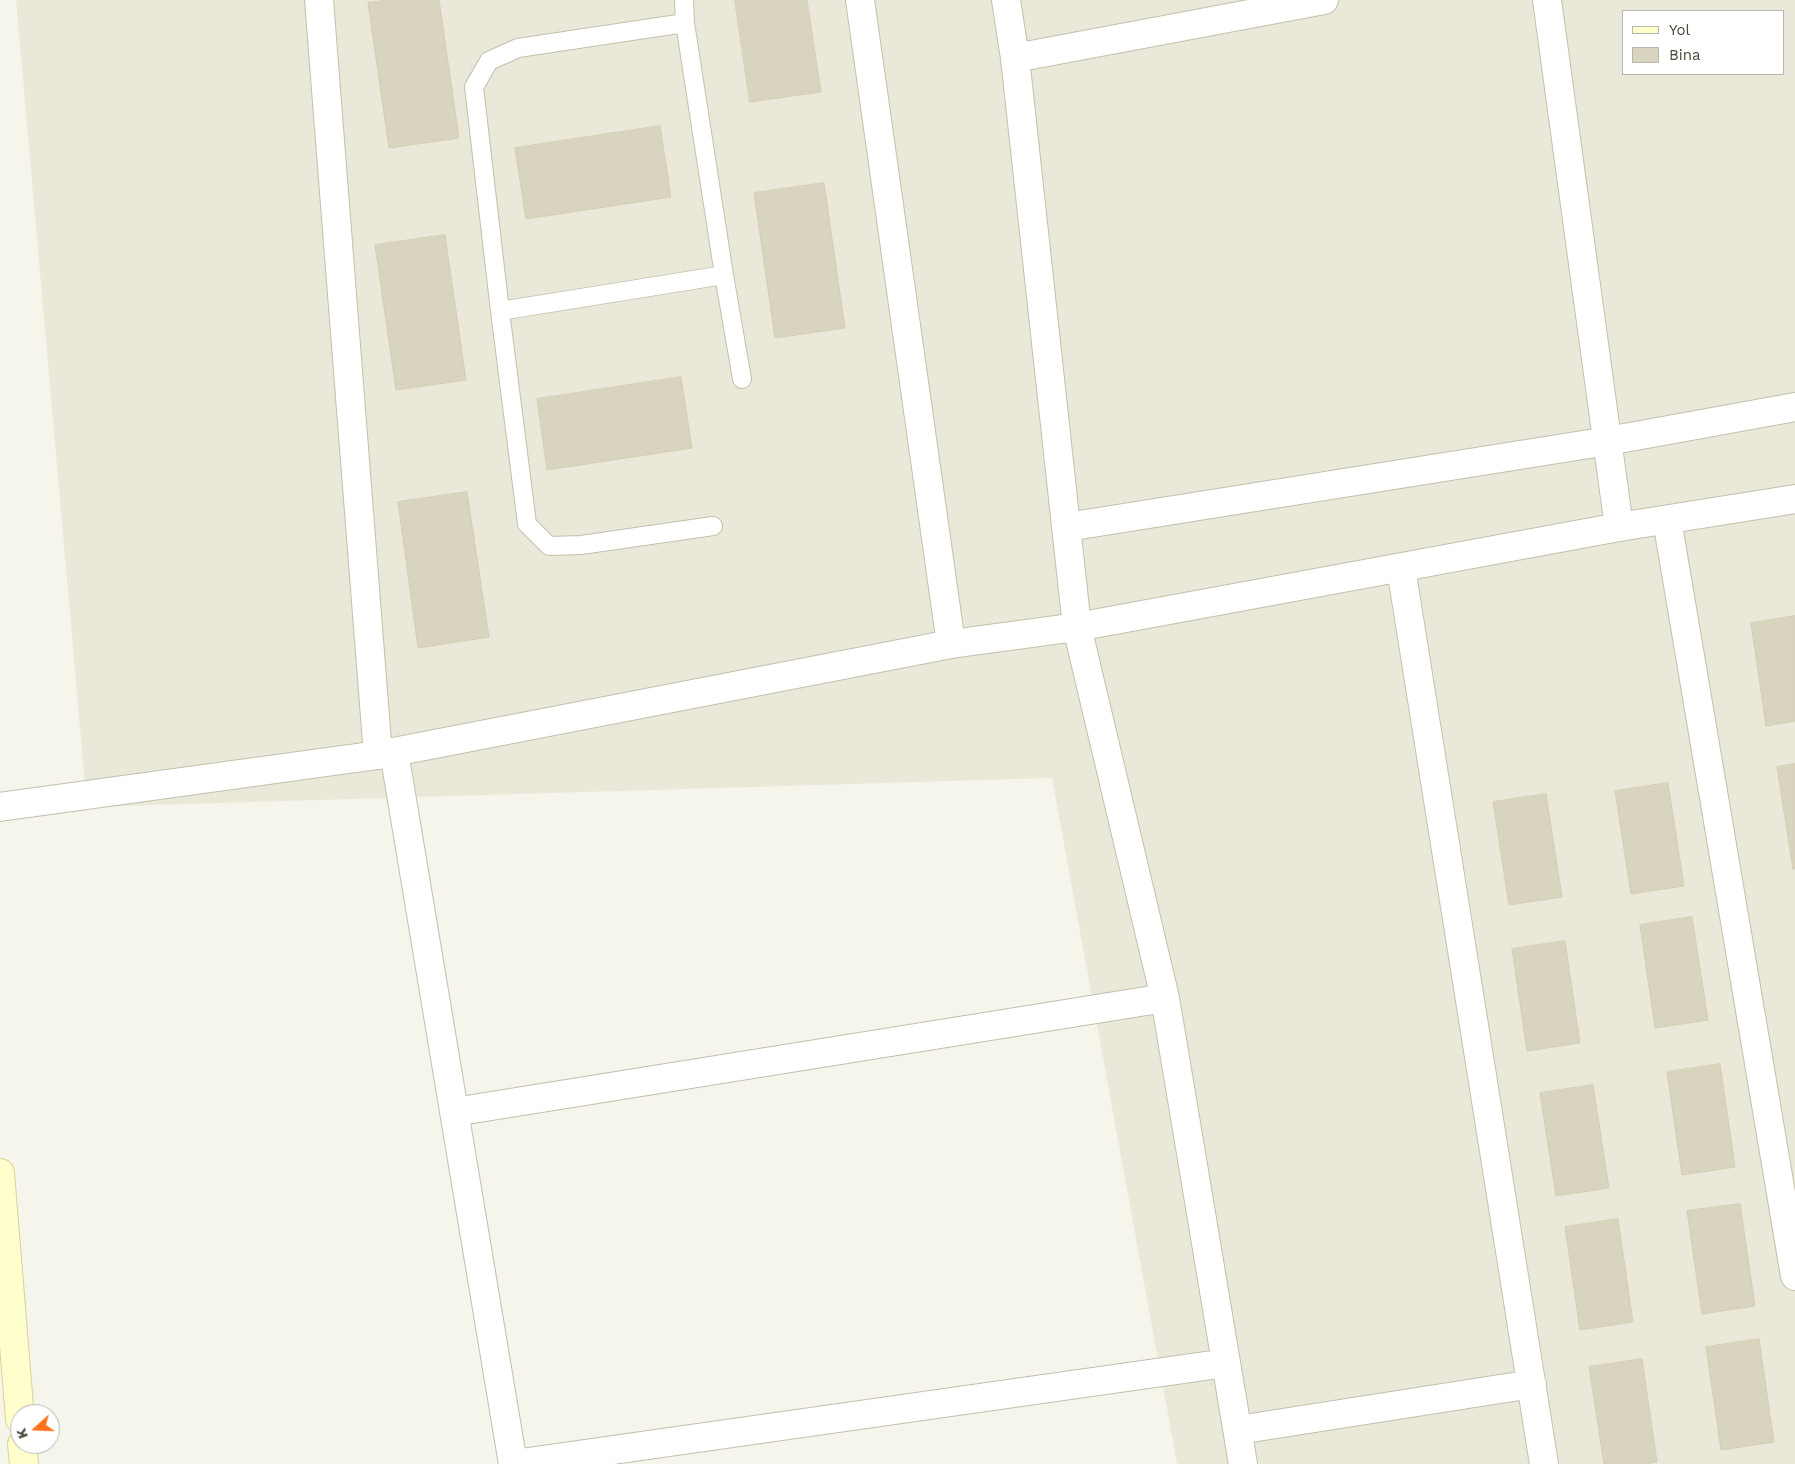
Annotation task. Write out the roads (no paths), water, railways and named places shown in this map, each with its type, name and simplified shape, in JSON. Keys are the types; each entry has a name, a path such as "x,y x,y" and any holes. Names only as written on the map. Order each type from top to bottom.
{"main road":[{"path":"0,1173 19,1404"}],"street":[{"path":"319,0 386,753 454,1112 514,1464 1226,1363"},
{"path":"860,0 951,644"},
{"path":"1006,0 1015,58 1077,627 1165,998 1244,1464"},
{"path":"1015,58 1324,0"},
{"path":"1547,0 1619,527"},
{"path":"1067,528 1608,441 1795,407"},
{"path":"0,807 386,753 951,644 1077,627 1619,527 1795,499"},
{"path":"1667,520 1795,1276"},
{"path":"1401,568 1544,1464"},
{"path":"454,1112 1165,998"},
{"path":"1238,1430 1532,1384"}],"lane":[{"path":"684,0 685,22 742,379"},
{"path":"685,22 518,48 489,61 474,87 527,524 549,546 581,545 713,526"},
{"path":"500,311 724,275"}]}
